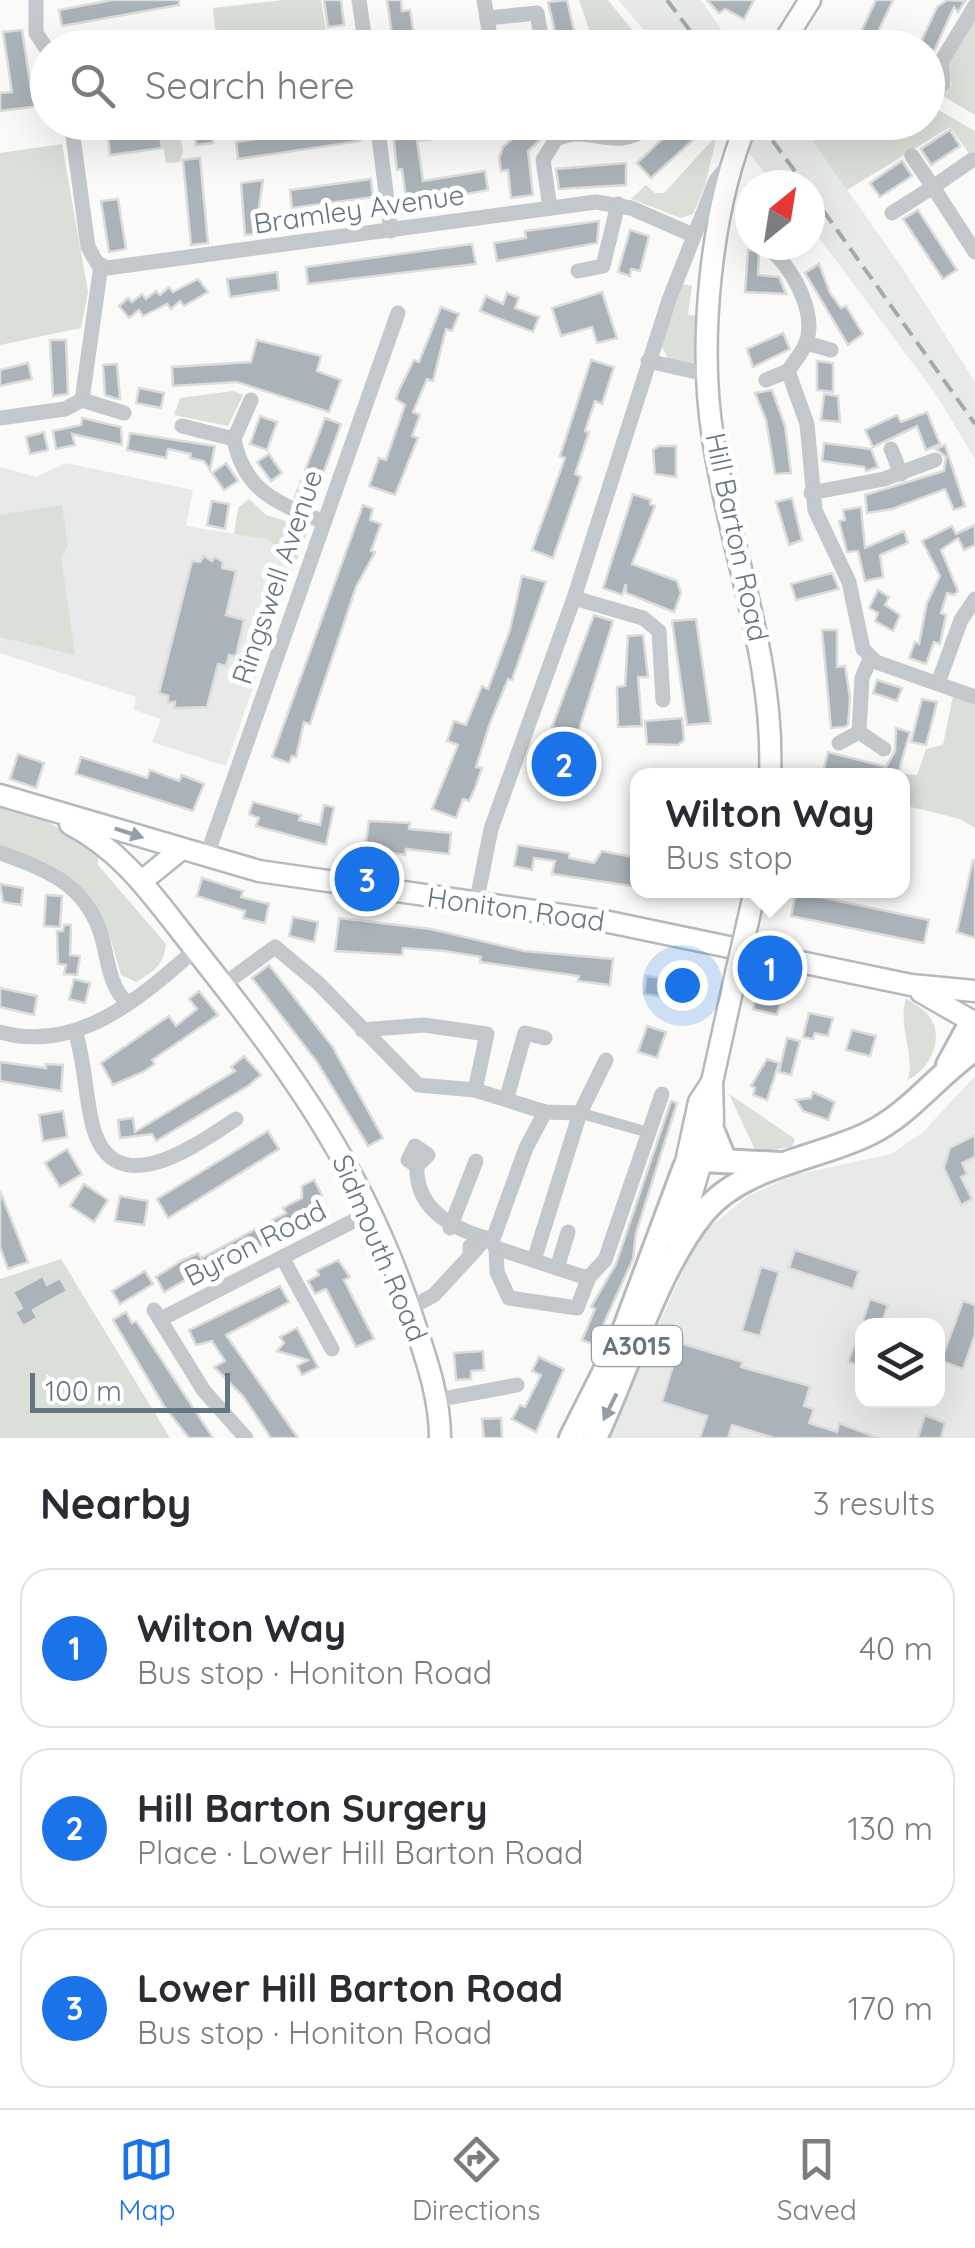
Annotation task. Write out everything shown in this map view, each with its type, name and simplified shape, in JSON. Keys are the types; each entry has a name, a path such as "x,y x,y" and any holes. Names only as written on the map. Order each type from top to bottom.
{"main road":[{"path":"791,30 810,0"},
{"name":"Hill Barton Road","path":"740,140 715,261 710,375 712,436 767,684 770,768"},
{"name":"Honiton Road","path":"0,795 179,852 258,872 678,934 911,986 975,991"},
{"name":"Honiton Road","path":"43,808 90,834 142,881"},
{"path":"142,881 179,852"},
{"name":"Sidmouth Road","path":"142,881 305,1094 370,1212 410,1308 436,1400 440,1438"},
{"path":"704,1163 699,1102 712,1082 753,898"},
{"name":"Honiton Road","path":"911,986 973,1019"},
{"name":"A3015","path":"947,1068 973,1019"},
{"name":"A3015","path":"595,1438 676,1253 720,1197 783,1164 870,1134 906,1110 947,1068 975,1049"},
{"path":"676,1253 704,1163 716,1104 712,1082"},
{"name":"A3015","path":"571,1438 704,1163 783,1164"}],"street":[{"path":"36,0 36,30"},
{"path":"359,0 363,30"},
{"path":"484,0 489,30"},
{"path":"945,55 975,6"},
{"path":"487,18 536,14 539,30"},
{"path":"73,140 88,247 104,267 82,400"},
{"path":"379,140 391,231"},
{"path":"550,208 542,160 555,140"},
{"path":"476,904 491,829 574,598 648,361 693,235 716,180 740,140"},
{"path":"912,156 975,252"},
{"path":"892,213 972,160"},
{"path":"578,271 602,266 618,204"},
{"name":"Bramley Avenue","path":"104,267 126,269 550,208 618,204 693,235"},
{"path":"766,380 788,370 806,344 808,324 800,292 779,260"},
{"name":"Ringswell Avenue","path":"206,858 398,313"},
{"path":"806,344 831,350"},
{"path":"648,361 710,375"},
{"path":"788,370 807,424 810,492 849,582 863,650 870,659 975,697"},
{"path":"0,418 65,409 82,400 124,413"},
{"path":"251,400 234,438 237,456 265,498 322,521"},
{"path":"182,426 234,438"},
{"path":"891,449 901,474"},
{"path":"810,492 901,474 936,460"},
{"path":"938,683 974,596"},
{"path":"574,598 643,618 659,631 662,700"},
{"path":"859,732 862,678 870,659"},
{"path":"839,742 859,732"},
{"path":"859,732 884,748"},
{"path":"0,852 54,874 82,895 100,923 112,981 127,1003"},
{"path":"223,985 275,947 318,983 418,1085 474,1090 507,1097 545,1112 580,1113 647,1132"},
{"path":"0,1032 38,1039 76,1034 127,1003 195,950"},
{"path":"362,1030 424,1025 486,1034 474,1090"},
{"path":"507,1097 525,1033 544,1038"},
{"path":"76,1034 94,1132 118,1159 142,1166 166,1163 236,1119"},
{"path":"534,1260 580,1113 606,1060"},
{"path":"486,1240 500,1284 509,1298 578,1308 589,1277 605,1260 662,1094"},
{"path":"410,1308 434,1295 486,1240 545,1112"},
{"path":"450,1228 476,1161"},
{"path":"417,1166 420,1186 450,1228 589,1277"},
{"name":"Byron Road","path":"246,1438 204,1391 158,1314 282,1258 370,1212"},
{"path":"557,1268 568,1232"},
{"path":"282,1258 332,1349"},
{"path":"436,1400 518,1385"}],"shaded area":[{"path":"321,0 326,30 215,30 213,8"},
{"path":"579,0 608,0 632,30 589,30"},
{"path":"618,0 701,0 721,30 644,30"},
{"path":"975,16 975,115 945,97 945,86 952,86 947,66"},
{"path":"945,114 975,131 975,162 950,127 945,130"},
{"path":"162,140 181,140 180,162 166,163"},
{"path":"716,140 705,186 693,214 681,218 631,199 646,185 655,193 664,193"},
{"path":"738,140 812,140 901,266 975,382 975,459 935,393 825,246 825,170 763,170"},
{"path":"812,140 929,140 847,190"},
{"path":"62,144 88,292 81,328 0,345 0,153"},
{"path":"683,284 692,286 688,315 699,316 700,356 696,366 669,361 661,345"},
{"path":"233,391 243,395 228,426 174,415 180,398"},
{"path":"66,463 193,490 186,526 267,539 296,562 226,766 152,742 161,719 134,710 136,697 0,653 0,467 36,477"},
{"path":"249,499 266,515 309,528 296,562 267,539 234,534 238,508"},
{"path":"62,505 68,546 61,557 75,655 0,637 0,515"},
{"path":"953,696 975,705 975,828 960,819 910,807 910,775 917,775 926,749 943,745"},
{"path":"0,805 43,819 98,852 98,865 166,944 160,963 152,971 136,982 121,975 105,925 83,890 50,865 0,846"},
{"path":"906,998 929,1016 936,1037 927,1063 907,1080 910,1063 904,1020"},
{"path":"975,1076 975,1438 607,1438 694,1247 711,1226 748,1196 794,1175 891,1154 922,1133"},
{"path":"729,1094 795,1139 792,1147 756,1152"},
{"path":"61,1259 170,1438 0,1438 0,1279"}],"building":[{"path":"112,0 179,0 179,5 62,26 59,10"},
{"path":"324,0 341,0 344,25 328,27"},
{"path":"387,0 401,0 402,11 410,10 413,30 391,30"},
{"path":"567,0 574,30 555,30 548,2"},
{"path":"707,0 754,0 744,19 725,9 719,13"},
{"path":"876,0 893,0 879,30 862,30"},
{"path":"947,0 965,1 958,12 954,7 944,30 926,30 937,7"},
{"path":"22,30 30,107 0,111 0,93 12,92 3,32"},
{"path":"950,130 960,146 931,165 921,149 935,140 945,140 945,133"},
{"path":"108,140 161,140 162,148 110,155"},
{"path":"195,140 213,140 213,143 196,145"},
{"path":"250,140 360,141 238,159 236,142"},
{"path":"394,140 425,140 417,141 423,181 485,171 488,190 407,205 402,169 397,170"},
{"path":"511,140 540,140 528,151 533,195 511,198 508,170 501,171 499,158"},
{"path":"661,140 693,140 651,178 637,163"},
{"path":"200,158 208,243 191,245 183,160"},
{"path":"902,161 912,176 880,197 870,183"},
{"path":"626,163 626,185 559,189 556,169"},
{"path":"371,179 373,197 292,208 290,190"},
{"path":"263,180 259,207 262,233 245,235 241,183"},
{"path":"118,199 126,249 109,252 101,201"},
{"path":"918,210 957,270 943,279 903,219"},
{"path":"599,221 597,243 497,261 494,243 526,238 525,231"},
{"path":"630,230 649,236 640,271 631,269 630,276 618,272"},
{"path":"472,244 476,264 308,284 306,267"},
{"path":"747,260 759,260 758,275 779,277 786,294 745,292"},
{"path":"819,264 830,293 841,308 846,306 863,334 848,345 805,273"},
{"path":"277,272 279,290 230,297 227,279"},
{"path":"198,279 208,292 184,306 180,301 171,309 167,304 143,316 139,310 129,318 119,306 128,298 132,302 142,294 146,299 169,287 173,292"},
{"path":"602,292 617,338 597,343 592,327 561,336 552,308"},
{"path":"507,293 519,298 515,308 539,317 533,332 480,311 486,296 503,304"},
{"path":"441,307 459,314 452,331 446,329 433,381 427,379 413,412 420,415 412,436 418,438 395,495 369,486 379,458 386,460 405,405 396,399 399,390 414,360 419,362"},
{"path":"783,333 790,349 753,367 747,349"},
{"path":"50,340 66,340 68,394 53,396"},
{"path":"257,340 321,356 317,371 341,380 329,412 237,382 173,386 172,367 251,362"},
{"path":"591,360 614,367 602,404 595,401 585,431 589,432 575,474 581,477 553,558 532,550 565,458 560,456"},
{"path":"817,361 833,363 833,392 817,390"},
{"path":"28,363 32,379 0,386 0,370"},
{"path":"117,364 120,399 105,395 103,365"},
{"path":"139,388 164,393 161,408 136,403"},
{"path":"772,390 785,426 791,473 775,474 766,420 755,393"},
{"path":"824,394 838,396 840,422 821,420"},
{"path":"927,412 940,444 926,450 917,426 873,447 865,430 897,415 901,422"},
{"path":"260,416 277,422 267,450 250,444"},
{"path":"82,418 121,427 122,445 72,434 75,445 56,449 53,431 81,425"},
{"path":"325,418 341,424 312,504 295,497"},
{"path":"44,432 48,450 30,454 26,437"},
{"path":"130,433 215,446 210,470 204,461 190,458 191,454 168,449 166,458 127,450"},
{"path":"824,443 871,449 878,467 866,471 864,467 822,461"},
{"path":"945,445 965,506 954,510 945,489 892,509 867,513 865,495 944,471 946,457 936,449"},
{"path":"676,446 676,477 655,474 653,450"},
{"path":"269,454 282,473 271,481 257,462"},
{"path":"226,463 238,481 224,490 212,473"},
{"path":"633,494 651,500 650,504 655,506 632,564 677,581 681,593 674,612 626,593 626,584 622,595 603,588"},
{"path":"792,498 802,540 789,545 776,502"},
{"path":"212,501 229,504 225,529 207,525"},
{"path":"363,505 373,509 370,520 381,524 371,551 375,552 356,587 310,724 304,722 296,757 292,756 289,763 272,757"},
{"path":"861,507 865,548 904,531 908,543 880,555 883,577 865,581 858,551 847,552 839,521 845,520 843,510"},
{"path":"975,525 975,545 964,550 958,538 941,550 958,591 954,595 947,593 941,613 946,615 940,644 934,642 926,664 909,658 915,642 919,644 927,603 940,576 922,541 952,526 956,534"},
{"path":"204,556 212,561 215,557 223,562 222,568 236,571 226,615 244,620 236,656 229,655 226,666 218,664 207,707 174,708 175,702 168,703 168,696 159,693 192,561 200,562"},
{"path":"832,573 839,589 796,600 791,584"},
{"path":"522,576 546,582 512,680 508,679 490,723 476,767 482,768 475,788 469,801 463,799 456,818 432,809 458,745 447,741 454,721 466,725 482,686 488,689 510,630"},
{"path":"878,590 889,597 885,605 900,615 893,631 875,621 878,613 869,608"},
{"path":"594,615 613,621 577,736 552,727"},
{"path":"696,619 711,723 687,725 672,621"},
{"path":"822,630 837,630 837,667 845,666 850,698 848,725 844,727 831,728"},
{"path":"643,635 648,677 638,677 642,726 618,727 617,687 625,686 628,636"},
{"path":"877,680 902,688 897,701 873,693"},
{"path":"922,699 937,702 926,745 911,742"},
{"path":"682,718 684,740 678,745 647,744 645,721"},
{"path":"896,728 910,732 900,768 824,768 828,752 886,767 895,751"},
{"path":"553,748 581,755 575,780 546,773"},
{"path":"18,754 44,763 36,788 10,779"},
{"path":"81,757 147,778 150,770 179,781 182,775 204,784 193,811 76,774"},
{"path":"253,802 301,815 299,820 320,825 324,805 334,807 326,845 256,826 259,818 249,814"},
{"path":"369,821 410,823 409,829 451,833 449,854 406,849 405,855 365,848"},
{"path":"518,845 569,853 569,858 594,863 602,851 630,856 630,886 552,874 555,861 534,858 532,870 514,866"},
{"path":"975,861 975,938 957,932"},
{"path":"202,878 243,891 241,897 269,904 265,923 243,918 245,911 197,896"},
{"path":"0,884 23,888 21,905 3,902"},
{"path":"46,895 62,896 60,927 44,926"},
{"path":"795,898 824,898 929,920 924,943 791,916"},
{"path":"293,917 318,922 314,942 289,936"},
{"path":"339,918 431,929 524,951 613,959 610,985 578,981 579,976 480,962 481,957 445,951 403,948 402,955 335,951"},
{"path":"64,925 71,925 70,955 80,956 77,975 64,974 66,965 58,964 57,931 63,931"},
{"path":"269,965 332,1046 383,1138 368,1146 317,1062 252,978"},
{"path":"646,976 671,979 668,998 644,994"},
{"path":"74,979 90,983 85,1003 69,999"},
{"path":"759,985 783,992 777,1015 753,1009"},
{"path":"0,988 37,996 34,1015 0,1007"},
{"path":"199,991 218,1015 152,1060 155,1064 143,1072 113,1085 101,1063 169,1016 176,1026 197,1009 189,999"},
{"path":"809,1013 833,1018 828,1036 815,1033 813,1039 803,1037"},
{"path":"647,1026 666,1032 657,1058 638,1052"},
{"path":"852,1030 876,1036 870,1056 846,1050"},
{"path":"787,1038 800,1041 791,1075 779,1072"},
{"path":"244,1056 261,1075 248,1086 156,1141 152,1134 120,1138 118,1120 133,1118 135,1132 235,1071 231,1067"},
{"path":"767,1059 779,1063 767,1100 753,1095 755,1088 751,1086"},
{"path":"0,1062 46,1068 46,1064 63,1065 61,1091 0,1081"},
{"path":"813,1092 835,1102 828,1120 803,1111 796,1100 811,1098"},
{"path":"671,1101 677,1103 636,1233 633,1259 594,1345 582,1340 595,1309 591,1307 616,1264"},
{"path":"63,1111 67,1137 43,1141 39,1115"},
{"path":"268,1131 279,1149 168,1218 157,1199"},
{"path":"975,1135 975,1157 962,1163 967,1174 961,1177 972,1199 961,1205 944,1168 950,1148"},
{"path":"67,1149 82,1174 60,1187 45,1163"},
{"path":"314,1180 322,1195 317,1197 320,1204 301,1214 303,1218 288,1227 290,1231 215,1270 212,1265 164,1292 156,1277 181,1261 198,1253 201,1258 286,1213 283,1208 302,1198 302,1186"},
{"path":"84,1184 108,1200 94,1222 70,1206"},
{"path":"0,1191 28,1262 8,1269 0,1247"},
{"path":"120,1196 148,1201 144,1225 115,1221"},
{"path":"795,1250 859,1271 853,1289 789,1268"},
{"path":"338,1260 350,1277 344,1280 374,1339 356,1347 326,1289 315,1294 308,1281 319,1275 317,1270"},
{"path":"761,1267 779,1272 760,1336 742,1331"},
{"path":"145,1271 153,1284 120,1304 112,1291"},
{"path":"43,1276 47,1285 60,1278 67,1291 33,1310 37,1318 23,1326 15,1312 22,1308 13,1292"},
{"path":"280,1286 289,1302 226,1335 298,1438 271,1438 243,1396 214,1367 225,1361 212,1341 196,1345 189,1330"},
{"path":"870,1299 888,1305 884,1318 864,1318"},
{"path":"963,1301 975,1305 975,1335 963,1369 945,1362 945,1350"},
{"path":"126,1312 132,1323 136,1321 213,1438 189,1438 164,1406 113,1320"},
{"path":"297,1328 318,1367 302,1375 297,1366 308,1360 277,1351 284,1343 280,1337"},
{"path":"680,1343 743,1362 741,1367 810,1386 804,1406 814,1409 809,1423 837,1432 839,1423 878,1438 774,1438 732,1425 728,1438 700,1438 707,1416 662,1402"},
{"path":"855,1343 855,1364 848,1362"},
{"path":"483,1351 484,1370 471,1371 471,1379 456,1380 454,1353"},
{"path":"539,1357 564,1369 536,1432 512,1419 520,1405 525,1407 541,1375 532,1371"},
{"path":"925,1415 945,1423 941,1438 918,1438"},
{"path":"501,1418 502,1438 484,1438 482,1419"}],"railway":[{"path":"667,0 690,30"},
{"path":"772,140 794,170"},
{"path":"825,213 975,424"}],"place":[{"name":"Hill Barton Surgery","path":"564,764"},
{"name":"Lower Hill Barton Road","path":"367,879"},
{"name":"Wilton Way","path":"770,968"}]}
